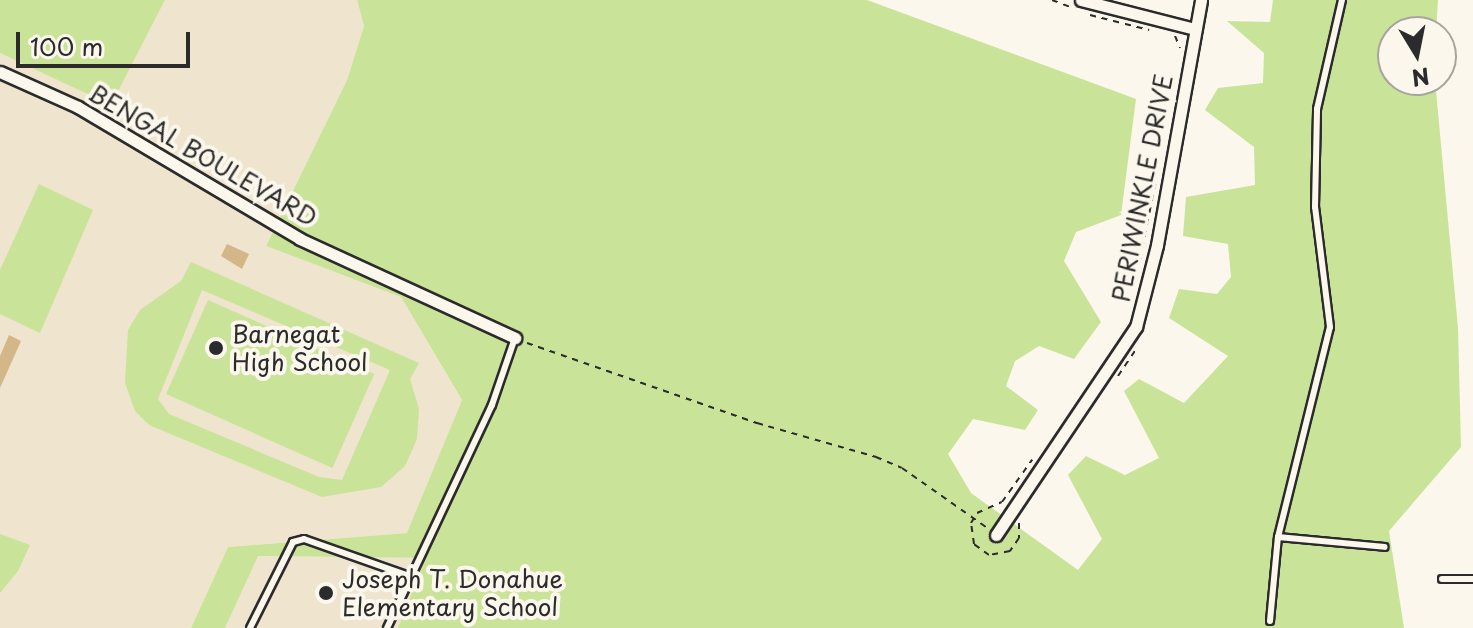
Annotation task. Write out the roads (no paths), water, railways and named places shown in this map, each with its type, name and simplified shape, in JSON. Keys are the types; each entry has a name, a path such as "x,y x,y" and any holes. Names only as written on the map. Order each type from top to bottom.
{"street":[{"name":"PERIWINKLE DRIVE","path":"996,535 1136,327 1157,245 1201,0"},
{"path":"1078,5 1195,29"},
{"name":"BENGAL BOULEVARD","path":"0,72 78,107 300,239 515,338"}],"lane":[{"path":"1270,621 1278,537 1330,327 1315,207 1317,109 1342,0"},
{"path":"387,628 492,405 515,338"},
{"path":"1278,537 1385,547"},
{"path":"250,628 293,542 304,539 409,576"},
{"path":"1442,579 1473,579"}],"place":[{"name":"Barnegat High School","path":"216,348"},
{"name":"Joseph T. Donahue Elementary School","path":"326,593"}]}
